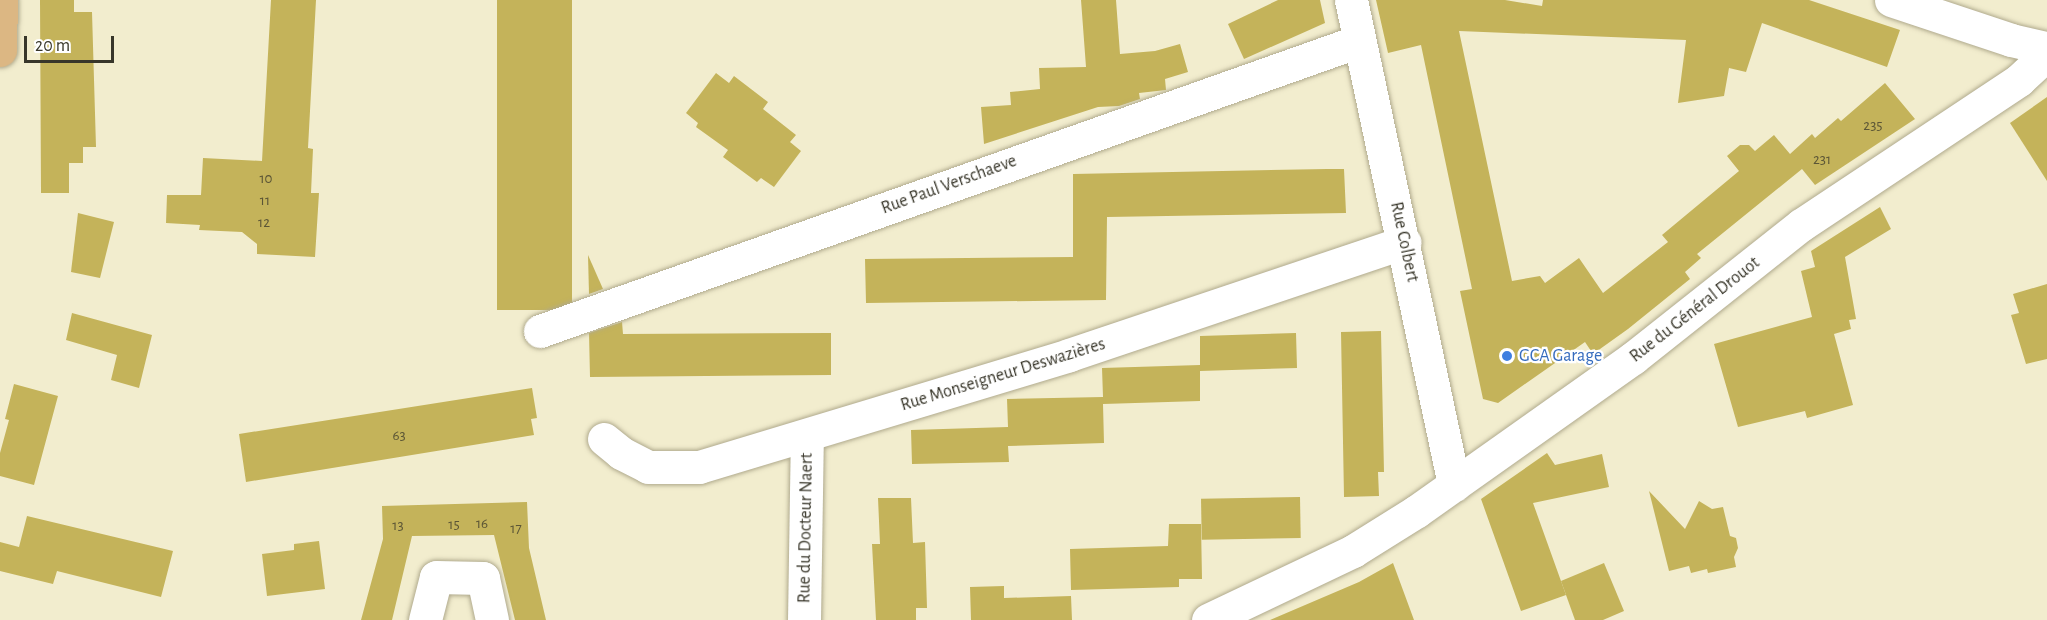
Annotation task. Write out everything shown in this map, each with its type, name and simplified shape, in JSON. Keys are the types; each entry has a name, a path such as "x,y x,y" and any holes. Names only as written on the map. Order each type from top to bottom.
{"main road":[{"path":"0,50 1,0"}],"street":[{"name":"Rue Colbert","path":"1351,0 1454,485"},
{"path":"1891,0 2011,40 2047,48"},
{"name":"Rue Paul Verschaeve","path":"540,331 1359,41"},
{"name":"Rue du Général Drouot","path":"1208,620 1353,550 1454,485 1633,358 1801,225 2019,80 2047,54"},
{"name":"Rue Monseigneur Deswazières","path":"604,439 634,461 666,470 699,467 807,436 1238,300 1404,242"},
{"name":"Rue du Docteur Naert","path":"804,620 807,436"},
{"path":"425,620 436,577 448,577 483,578 492,620"}],"building":[{"path":"40,0 74,0 74,12 92,12 96,147 83,147 83,163 69,163 69,193 41,193"},
{"path":"271,0 316,0 308,148 313,149 311,193 319,193 315,257 257,254 257,244 242,232 199,230 200,225 166,223 167,195 201,195 203,158 262,161"},
{"path":"497,0 572,0 572,310 497,310"},
{"path":"1081,0 1116,0 1120,54 1155,51 1180,44 1188,72 1165,79 1166,90 1139,93 1140,99 1119,106 1098,107 984,144 981,107 1011,105 1010,92 1040,89 1039,68 1086,67"},
{"path":"1278,0 1320,0 1325,23 1244,59 1228,24"},
{"path":"1376,0 1505,0 1542,6 1543,0 1809,0 1900,30 1887,67 1762,23 1746,72 1729,68 1724,96 1678,103 1686,40 1459,31 1512,281 1540,276 1545,283 1579,258 1603,293 1668,242 1662,235 1739,171 1727,156 1740,145 1749,145 1755,151 1774,135 1790,154 1812,134 1815,138 1838,118 1841,121 1885,83 1915,119 1815,185 1802,169 1697,254 1701,258 1685,272 1690,279 1628,329 1593,354 1585,342 1498,403 1483,399 1460,291 1472,289 1421,45 1388,53"},
{"path":"716,73 729,83 734,76 768,102 763,109 796,135 790,142 801,151 774,187 761,178 757,182 723,157 728,150 696,127 698,123 686,113"},
{"path":"2047,97 2047,181 2010,123"},
{"path":"1344,169 1346,213 1107,217 1106,300 866,303 865,259 1073,257 1073,174"},
{"path":"1880,207 1891,229 1845,257 1856,319 1849,320 1851,329 1834,334 1853,405 1807,418 1805,411 1738,427 1714,344 1812,317 1801,271 1815,267 1811,251"},
{"path":"78,213 114,222 100,278 71,272"},
{"path":"588,255 603,289 589,294"},
{"path":"2047,284 2047,359 2026,364 2011,315 2019,313 2013,294"},
{"path":"72,313 152,335 139,388 111,380 117,355 66,340"},
{"path":"622,322 623,334 831,333 831,375 590,377 589,333"},
{"path":"1381,331 1384,472 1378,472 1379,496 1344,497 1341,332"},
{"path":"1296,333 1297,368 1200,371 1200,401 1103,404 1104,443 1008,446 1009,462 912,464 911,430 1008,427 1007,399 1103,397 1102,368 1200,365 1200,336"},
{"path":"14,384 58,396 34,485 0,476 0,453 9,420 5,419"},
{"path":"532,388 537,418 531,419 534,435 246,482 239,434"},
{"path":"1547,453 1555,465 1602,454 1609,487 1533,503 1566,595 1521,611 1481,499"},
{"path":"1649,491 1685,529 1699,501 1712,509 1723,507 1730,536 1736,538 1738,548 1734,557 1736,567 1708,573 1707,569 1691,573 1689,566 1669,571"},
{"path":"1300,497 1301,538 1202,540 1201,499"},
{"path":"878,498 911,498 913,543 925,542 927,608 916,608 916,620 876,620 872,544 880,544"},
{"path":"527,502 529,548 546,620 515,620 494,535 412,536 392,620 361,620 383,539 382,506"},
{"path":"27,516 173,551 161,597 57,571 53,584 0,571 0,542 19,547"},
{"path":"1169,524 1201,524 1202,579 1179,579 1179,587 1071,590 1070,549 1168,546"},
{"path":"319,541 325,589 267,596 262,554 294,550 294,544"},
{"path":"1393,563 1414,620 1270,620 1359,582"},
{"path":"1604,563 1624,611 1603,620 1575,620 1561,581"},
{"path":"1004,586 1004,598 1071,596 1072,620 971,620 970,587"}],"place":[{"name":"GCA Garage","path":"1507,356"}]}
